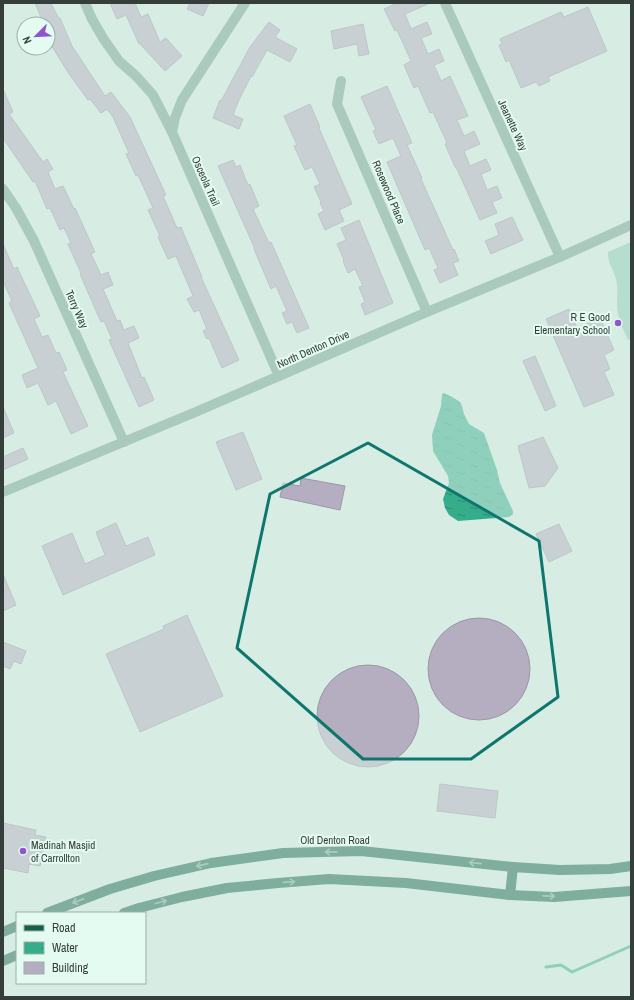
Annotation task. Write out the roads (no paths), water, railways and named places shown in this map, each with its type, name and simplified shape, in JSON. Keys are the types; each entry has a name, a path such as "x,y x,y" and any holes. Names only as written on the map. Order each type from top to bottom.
{"main road":[{"name":"Old Denton Road","path":"50,912 110,889 154,876 211,863 283,853 361,851 513,867 560,870 610,869 631,866"},
{"path":"510,895 513,867"},
{"path":"127,912 182,897 227,888 329,880 406,883 510,895 554,897 631,891"},
{"path":"3,932 16,926"},
{"path":"3,962 16,956"}],"street":[{"name":"Osceola Trail","path":"85,3 103,38 119,61 136,76 153,95 172,132 279,376"},
{"path":"172,132 175,118 182,100 245,3"},
{"name":"Jeanette Way","path":"445,3 560,257"},
{"name":"Rosewood Place","path":"341,81 337,104 427,312"},
{"name":"Terry Way","path":"3,189 16,208 34,241 124,442"},
{"name":"North Denton Drive","path":"3,492 560,257 631,225"}],"water":[{"path":"444,393 460,402 469,424 484,433 500,483 513,511 513,514 509,517 458,521 449,515 445,508 443,499 449,483 448,476 433,451 432,435 441,406 442,394"}],"waterway":[{"path":"546,967 561,965 572,972 631,946"}],"place":[{"name":"R E Good Elementary School","path":"618,323"},
{"name":"Madinah Masjid of Carrollton","path":"23,851"}]}
